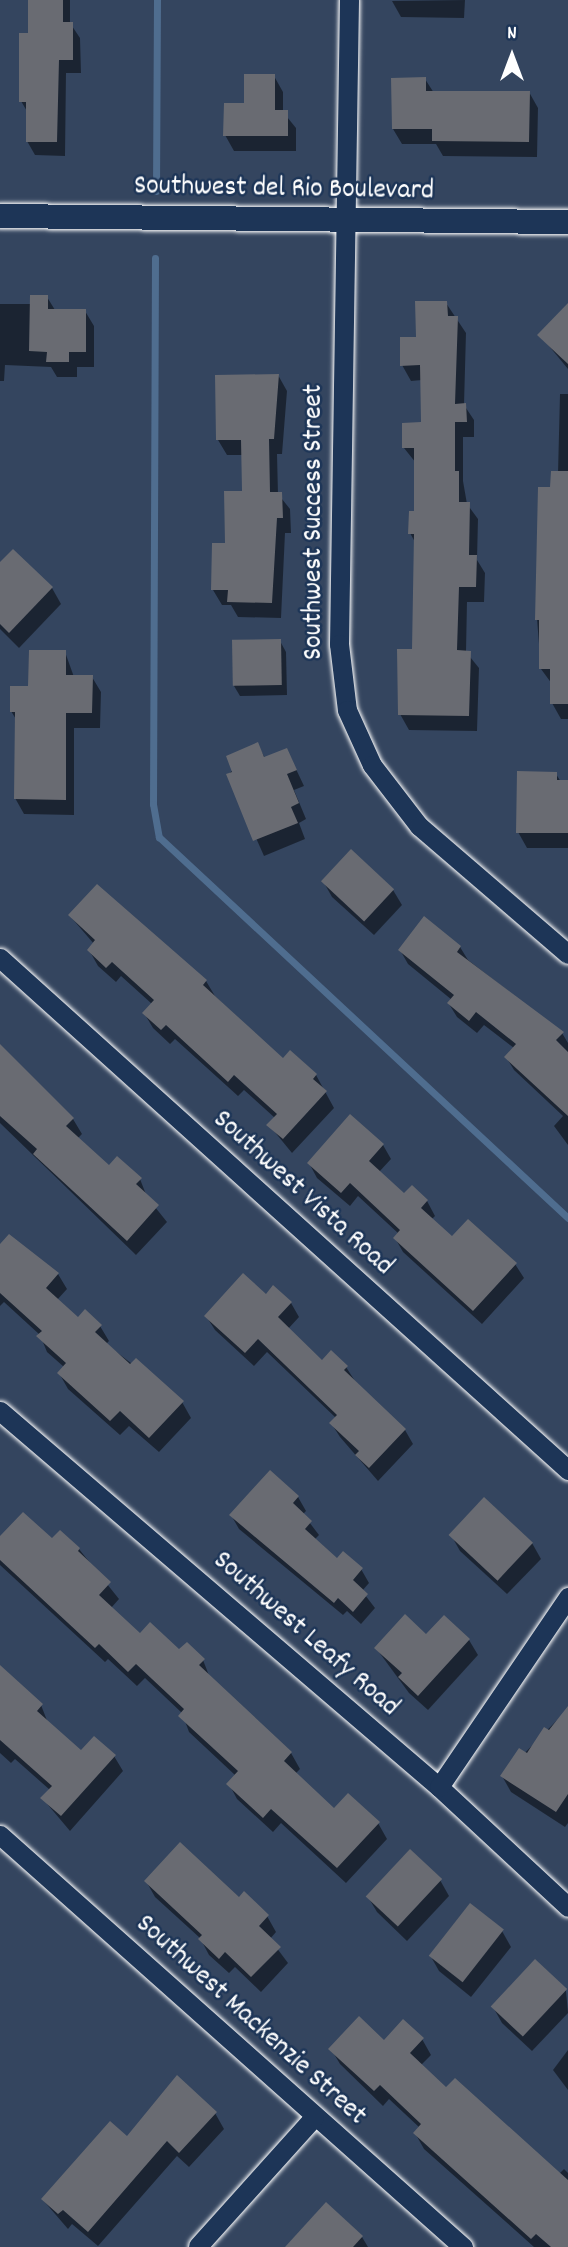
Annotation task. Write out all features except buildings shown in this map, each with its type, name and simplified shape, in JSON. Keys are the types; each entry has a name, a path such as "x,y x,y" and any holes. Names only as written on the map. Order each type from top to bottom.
{"street":[{"name":"Southwest Success Street","path":"349,0 339,643 347,710 372,765 419,826 568,954"},
{"name":"Southwest del Rio Boulevard","path":"0,216 347,222 568,222"},
{"name":"Southwest Vista Road","path":"0,958 568,1470"},
{"name":"Southwest Leafy Road","path":"0,1412 439,1787 568,1907"},
{"path":"439,1787 568,1597"},
{"name":"Southwest Mackenzie Street","path":"0,1835 463,2247"},
{"path":"198,2246 314,2117"}],"waterway":[{"path":"156,191 157,0"},
{"path":"155,258 153,804 159,837 568,1218"}]}
